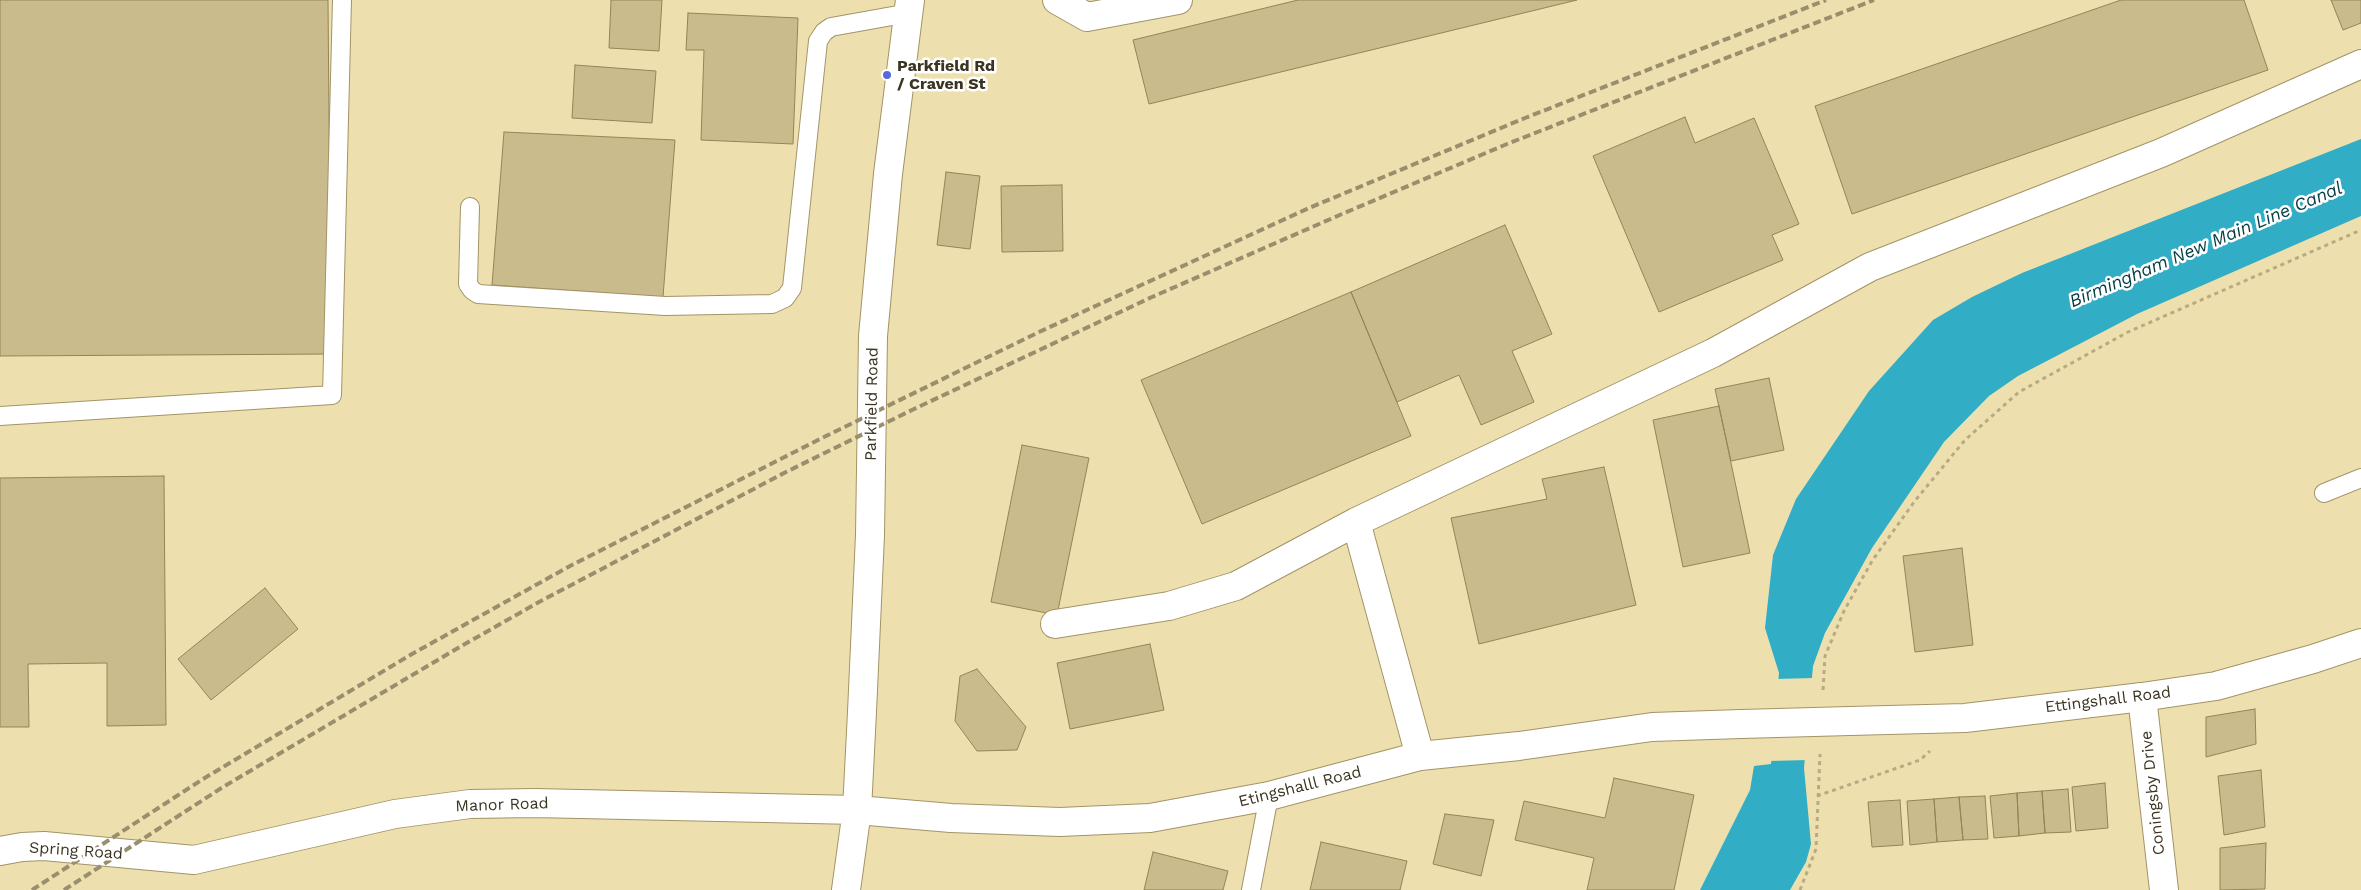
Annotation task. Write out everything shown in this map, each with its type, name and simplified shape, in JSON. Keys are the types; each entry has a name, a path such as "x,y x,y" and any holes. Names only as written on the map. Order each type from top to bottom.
{"main road":[{"path":"1057,0 1087,17 1178,0"},
{"name":"Parkfield Road","path":"846,890 857,810 870,535 873,336 888,174 910,6"},
{"path":"1055,624 1169,606 1236,586 1356,522 1713,353 1870,267 2161,153 2361,64"},
{"path":"1356,522 1420,756"},
{"name":"Ettingshall Road","path":"1741,724 1965,718 2142,697 2216,686 2361,644"},
{"name":"Coningsby Drive","path":"2142,697 2164,890"},
{"name":"Etingshalll Road","path":"857,810 951,818 1060,822 1150,818 1269,796 1420,756 1518,746 1652,727 1741,724"},
{"name":"Manor Road","path":"153,857 194,860 395,814 470,804 534,803 857,810"},
{"name":"Spring Road","path":"0,851 44,846 153,857"}],"lane":[{"path":"0,416 332,395 342,0"},
{"path":"470,207 468,284 478,294 665,306 772,304 785,298 792,288 818,42 824,32 831,27 910,6"},
{"path":"2324,493 2361,478"},
{"path":"1251,890 1269,796"}],"path":[{"path":"1823,693 1825,656 1844,611 1872,561 1914,502 1965,440 2019,392 2128,332 2361,230"},
{"path":"1817,796 1920,760 1965,718"},
{"path":"1800,890 1816,850 1820,749"}],"water":[{"name":"Birmingham New Main Line Canal","path":"2361,139 2361,216 2137,314 2018,376 1989,396 1944,442 1872,548 1825,633 1813,666 1804,768 1811,844 1806,862 1790,890 1700,890 1750,790 1754,766 1771,764 1779,673 1765,628 1773,555 1796,499 1869,391 1933,320 1972,297 2022,273"}],"pier":[{"path":"1814,678 1808,760 1769,761 1776,679"}],"building":[{"path":"0,0 328,0 331,354 0,356"},
{"path":"611,0 662,0 659,51 609,48"},
{"path":"1298,0 1577,0 1149,104 1133,40"},
{"path":"2121,0 2244,0 2268,70 1852,214 1815,106"},
{"path":"2331,0 2361,0 2361,23 2343,30"},
{"path":"688,13 798,18 793,144 701,140 704,50 686,50"},
{"path":"575,65 656,71 652,123 572,118"},
{"path":"1685,117 1695,143 1754,118 1799,224 1772,235 1783,260 1659,312 1593,156"},
{"path":"504,132 675,140 663,297 492,285"},
{"path":"946,172 980,176 970,249 937,245"},
{"path":"1062,185 1063,251 1002,252 1001,186"},
{"path":"1505,225 1552,334 1512,351 1534,402 1481,425 1459,375 1397,402 1351,292"},
{"path":"1351,292 1411,436 1202,524 1141,380"},
{"path":"1769,378 1784,450 1731,461 1715,389"},
{"path":"1719,406 1750,553 1683,567 1653,420"},
{"path":"1022,445 1089,458 1057,615 991,602"},
{"path":"1604,467 1636,605 1479,644 1451,518 1547,499 1542,479"},
{"path":"164,476 166,725 107,726 107,663 28,664 29,727 0,727 0,478"},
{"path":"1962,548 1973,645 1915,652 1903,556"},
{"path":"265,588 298,629 211,700 178,659"},
{"path":"1150,644 1164,710 1070,729 1057,663"},
{"path":"977,669 1026,727 1017,750 977,751 955,721 960,676"},
{"path":"2255,709 2256,744 2206,757 2206,717"},
{"path":"2261,770 2265,827 2224,835 2218,776"},
{"path":"1614,778 1694,795 1674,890 1587,890 1594,858 1515,840 1524,801 1605,818"},
{"path":"2105,783 2108,828 2076,831 2072,787"},
{"path":"2068,789 2071,832 2045,833 2042,791"},
{"path":"2042,791 2045,833 2019,836 2017,793"},
{"path":"2017,793 2019,836 1994,838 1990,796"},
{"path":"1985,796 1988,839 1963,840 1959,797"},
{"path":"1959,797 1963,840 1937,842 1934,799"},
{"path":"1934,799 1937,842 1910,845 1907,801"},
{"path":"1900,800 1903,845 1872,847 1868,802"},
{"path":"1445,814 1494,820 1481,876 1433,864"},
{"path":"1321,842 1407,861 1400,890 1310,890"},
{"path":"2266,843 2265,889 2220,890 2220,848"},
{"path":"1153,852 1228,871 1223,890 1144,890"}],"railway":[{"path":"32,890 203,779 412,654 570,566 822,438 1039,332 1309,208 1525,118 1826,0"},
{"path":"64,890 223,787 539,602 786,472 914,409 1152,297 1342,214 1507,144 1874,0"}],"place":[{"name":"Parkfield Rd / Craven St","path":"887,75"}]}
